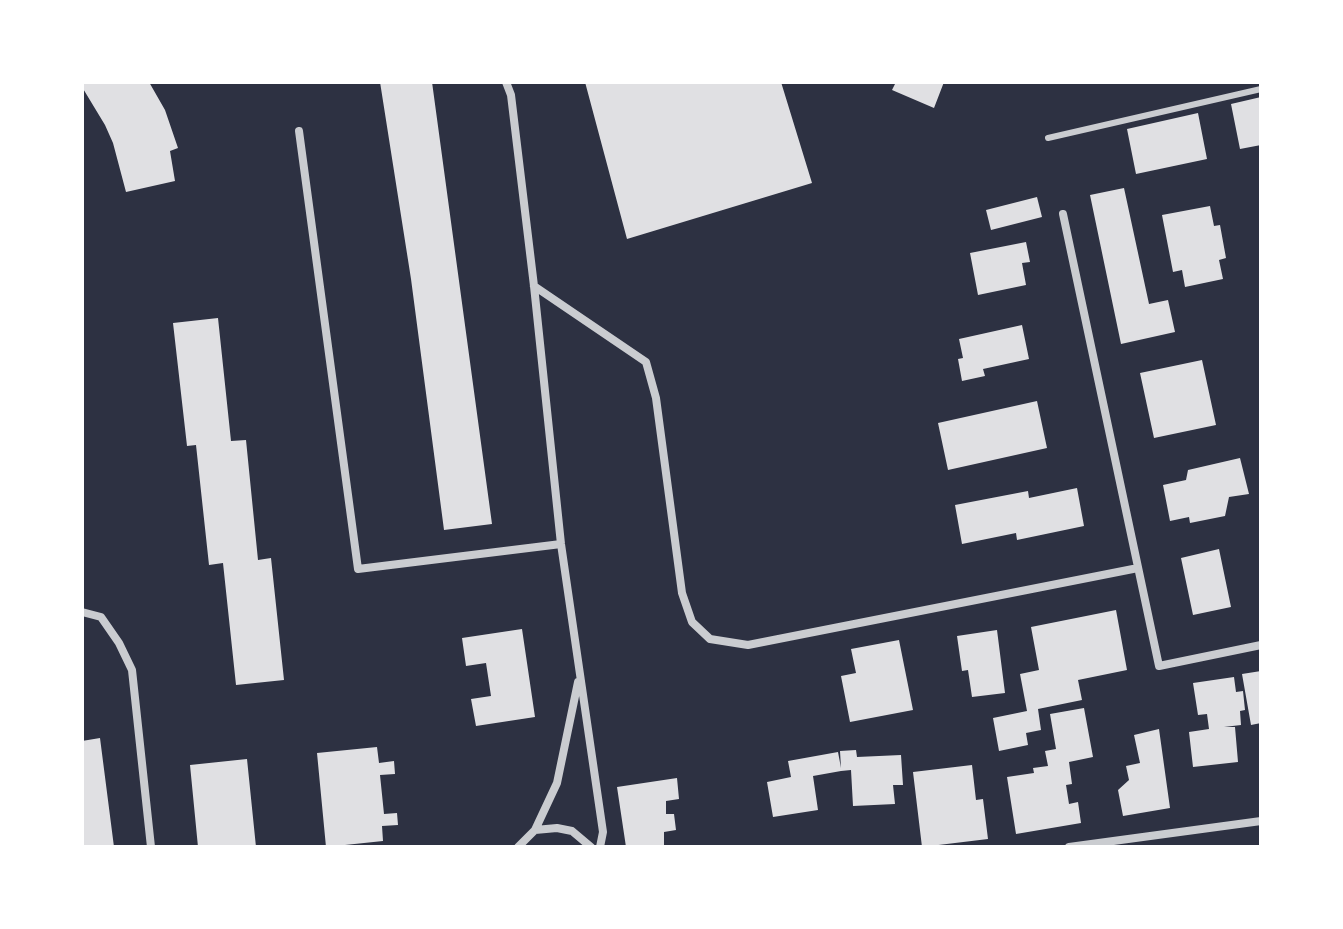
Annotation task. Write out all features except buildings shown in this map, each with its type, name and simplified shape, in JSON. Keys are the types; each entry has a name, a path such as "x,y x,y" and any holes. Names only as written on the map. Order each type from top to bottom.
{"street":[{"path":"506,82 511,95 534,286 561,544 603,832 600,847"},
{"path":"299,131 358,569 561,544"},
{"path":"1063,214 1159,666 1261,645"},
{"path":"534,286 646,362 656,398 682,593 692,622 710,639 748,645 1138,568"},
{"path":"82,612 101,617 119,643 132,670 151,847"},
{"path":"518,847 535,830 557,783 580,674"},
{"path":"1069,847 1261,821"},
{"path":"535,830 557,828 572,831 591,847"}],"lane":[{"path":"1048,138 1261,89"}]}
